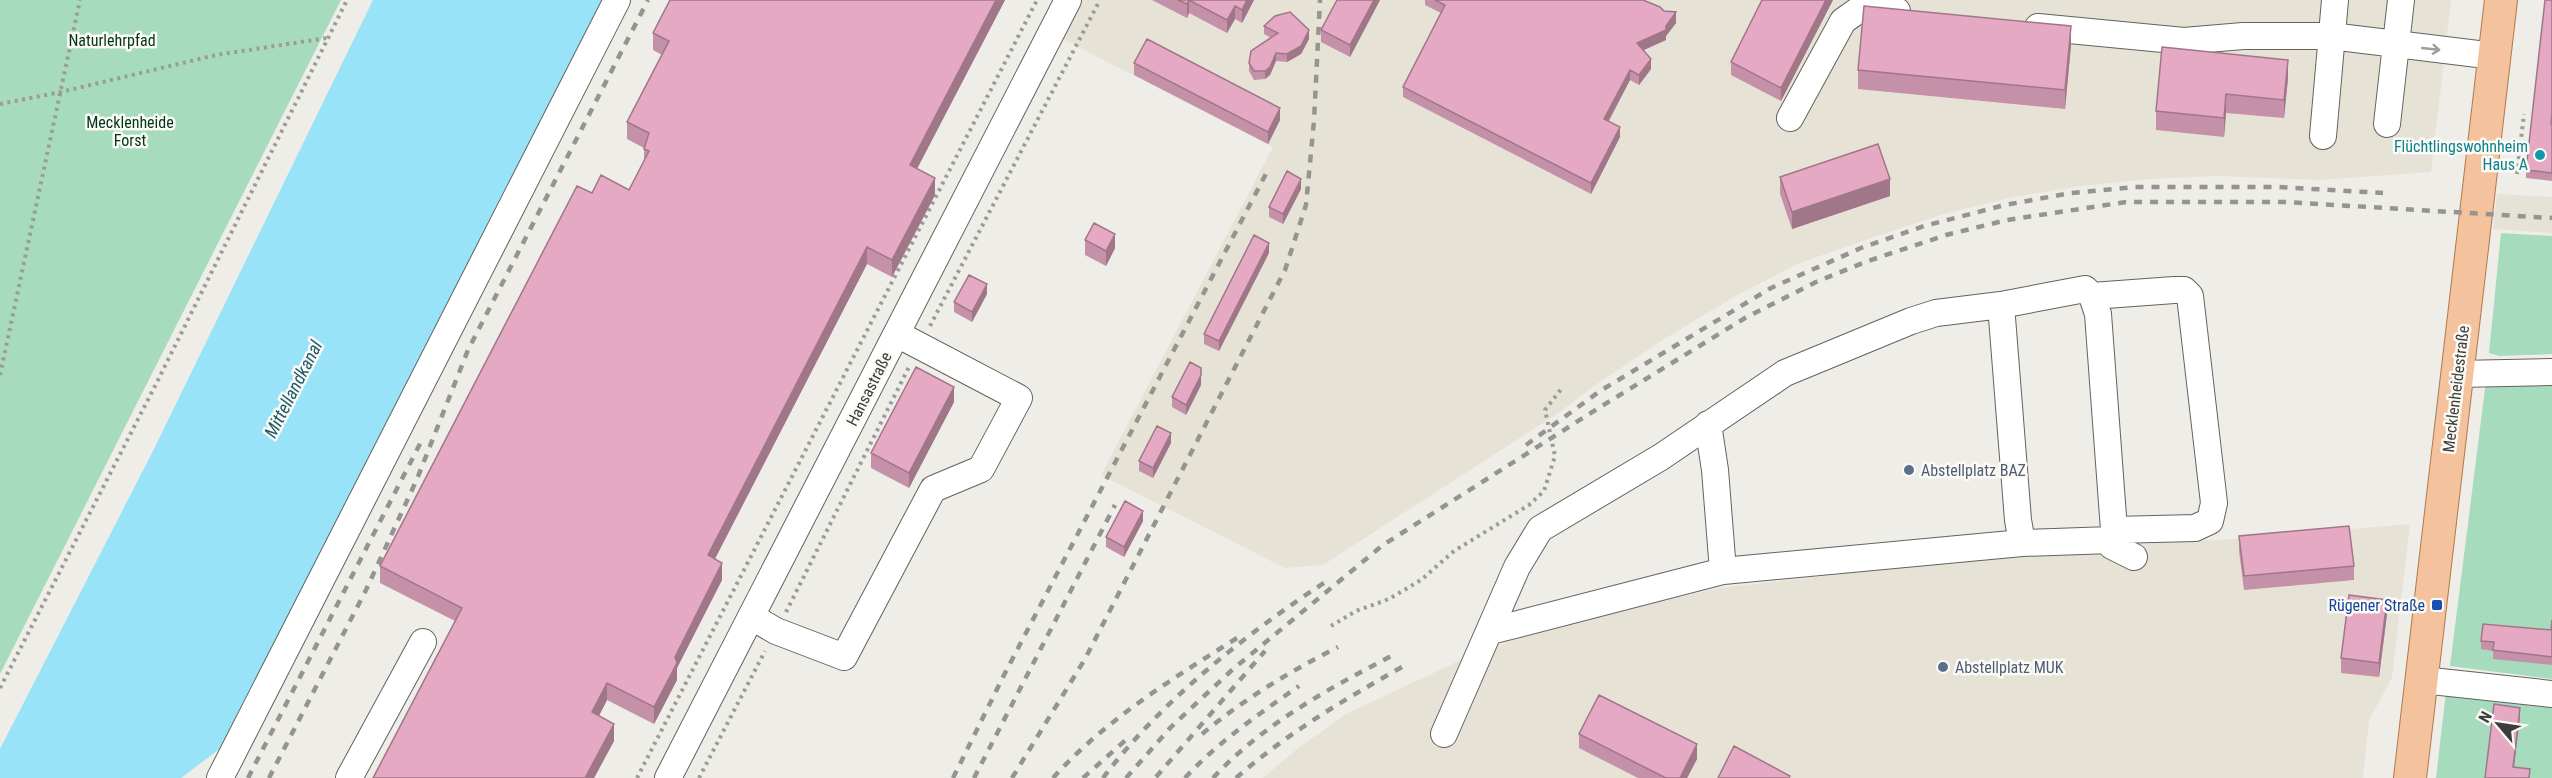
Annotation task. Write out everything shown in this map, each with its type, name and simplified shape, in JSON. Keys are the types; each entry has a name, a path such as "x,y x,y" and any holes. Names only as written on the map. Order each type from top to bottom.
{"main road":[{"name":"Mecklenheidestraße","path":"2410,778 2500,0"}],"street":[{"path":"220,778 617,0"},
{"name":"Hansastraße","path":"668,778 1068,0"},
{"path":"2323,136 2335,0"},
{"path":"2387,124 2400,0"},
{"path":"1790,118 1843,21 1860,9 1923,14"},
{"path":"2014,24 2184,41 2243,36 2331,36 2494,56"},
{"path":"1444,734 1491,631 1517,567 1540,528 1661,457 1785,373 1936,313 2001,305 2085,289 2092,296 2098,314 2112,546 2134,556"},
{"path":"1491,631 1723,572 2195,528 2210,521 2214,503 2190,296 2184,290 2174,290 2092,296"},
{"path":"2001,305 2018,520 2022,543"},
{"path":"752,617 776,631 844,657 933,489 981,469 1018,398 897,334"},
{"path":"2458,374 2552,372"},
{"path":"1708,424 1715,470 1723,572"},
{"path":"349,778 423,642"},
{"path":"2422,680 2552,694"}],"path":[{"path":"0,375 80,0"},
{"path":"0,688 153,390 346,0"},
{"path":"637,778 1037,0"},
{"path":"699,778 920,345 1100,0"},
{"path":"0,104 62,92 216,55 328,38"},
{"path":"2517,174 2524,114"},
{"path":"1331,626 1356,610 1389,599 1421,580 1454,551 1530,505 1544,491 1555,456 1545,410 1562,388"}],"shaded area":[{"path":"1068,0 2451,0 2431,172 2319,180 2218,176 2149,179 2082,186 2013,197 1944,214 1874,237 1797,264 1732,298 1661,341 1560,412 1323,565 1285,568 1101,475 1273,147 1051,33"},
{"path":"2497,194 2552,197 2552,233 2493,229"},
{"name":"Abstellplatz MUK","path":"2410,524 2392,678 2369,720 2363,778 1263,778 1297,749 1346,714 1461,660 1507,642 1603,615 1720,588 2068,548 2233,539"}],"green space":[{"name":"Mecklenheide Forst","path":"0,0 341,0 0,674"},
{"path":"2501,233 2552,236 2552,354 2499,356 2489,353"},
{"path":"2552,379 2552,679 2450,666 2486,381"},
{"path":"2446,692 2552,707 2552,778 2436,778"}],"water":[{"name":"Mittellandkanal","path":"373,0 606,0 222,747 181,778 0,778 0,749 153,451"}],"building":[{"path":"670,0 996,0 910,165 935,178 892,260 867,247 708,555 722,563 675,657 677,663 654,707 607,683 592,712 614,724 585,778 373,778 462,608 380,566 577,186 592,193 601,175 629,190 649,151 644,149 649,133 627,122 669,41 653,33"},
{"path":"1189,0 1247,0 1242,10 1235,6 1227,20"},
{"path":"1337,0 1374,0 1350,45 1321,30"},
{"path":"1435,0 1643,0 1664,11 1676,12 1666,26 1666,30 1637,43 1651,59 1639,75 1630,70 1604,119 1620,127 1591,183 1403,87 1445,5"},
{"path":"1762,0 1826,0 1781,88 1731,62"},
{"path":"2545,0 2552,0 2552,173 2526,170"},
{"path":"1864,6 2071,26 2065,90 1858,70"},
{"path":"1290,12 1309,30 1301,46 1287,54 1276,53 1270,67 1265,71 1254,71 1249,63 1251,51 1278,33 1264,26 1275,16"},
{"path":"1147,39 1280,108 1268,132 1134,63"},
{"path":"2162,47 2288,60 2284,100 2226,94 2224,118 2156,111"},
{"path":"1878,144 1890,179 1792,212 1780,177"},
{"path":"1287,171 1301,179 1283,214 1269,207"},
{"path":"1094,223 1115,234 1106,251 1085,240"},
{"path":"1254,235 1269,243 1219,341 1204,334"},
{"path":"969,275 987,284 972,312 954,302"},
{"path":"1190,362 1201,368 1201,375 1186,405 1172,397"},
{"path":"916,367 954,387 909,473 871,453"},
{"path":"1157,426 1171,433 1153,468 1139,461"},
{"path":"1125,501 1143,511 1124,547 1106,537"},
{"path":"2349,526 2354,566 2244,576 2239,536"},
{"path":"2349,595 2387,600 2379,663 2341,658"},
{"path":"2552,620 2552,657 2493,650 2494,642 2481,641 2483,624 2551,630"},
{"path":"1599,695 1697,744 1680,778 1666,778 1579,734"},
{"path":"2494,704 2520,708 2513,767 2530,769 2529,778 2485,778"},
{"path":"1734,746 1790,776 1789,778 1718,778"}],"railway":[{"path":"269,778 366,590 417,479 468,350 648,0"},
{"path":"1012,778 1085,659 1285,270 1306,205 1314,121 1320,0"},
{"path":"953,778 1004,675 1268,170"},
{"path":"1526,445 1600,391 1771,288 1861,248 1924,226 2005,205 2071,193 2135,187 2278,187 2383,193"},
{"path":"1126,778 1171,727 1232,670 1383,545 1745,318 1816,282 1868,261 1946,235 2007,220 2126,202 2285,202 2552,218"},
{"path":"248,778 422,440"},
{"path":"974,778 1115,505"},
{"path":"1103,778 1151,722 1207,670 1267,623 1327,581"},
{"path":"1053,778 1073,757 1117,719 1164,685 1237,638"},
{"path":"1202,734 1267,687 1338,647"},
{"path":"1156,777 1265,651"},
{"path":"1213,778 1254,740 1299,708 1395,654"},
{"path":"1236,778 1316,718 1402,667"},
{"path":"1185,778 1225,740 1299,686"},
{"path":"1083,778 1128,738"}],"place":[{"name":"Flüchtlingswohnheim Haus A","path":"2540,155"},
{"name":"Abstellplatz BAZ","path":"1909,470"},
{"name":"Rügener Straße","path":"2437,605"},
{"name":"Abstellplatz MUK","path":"1943,667"}],"park label":[{"name":"Naturlehrpfad","path":"112,40"}]}
